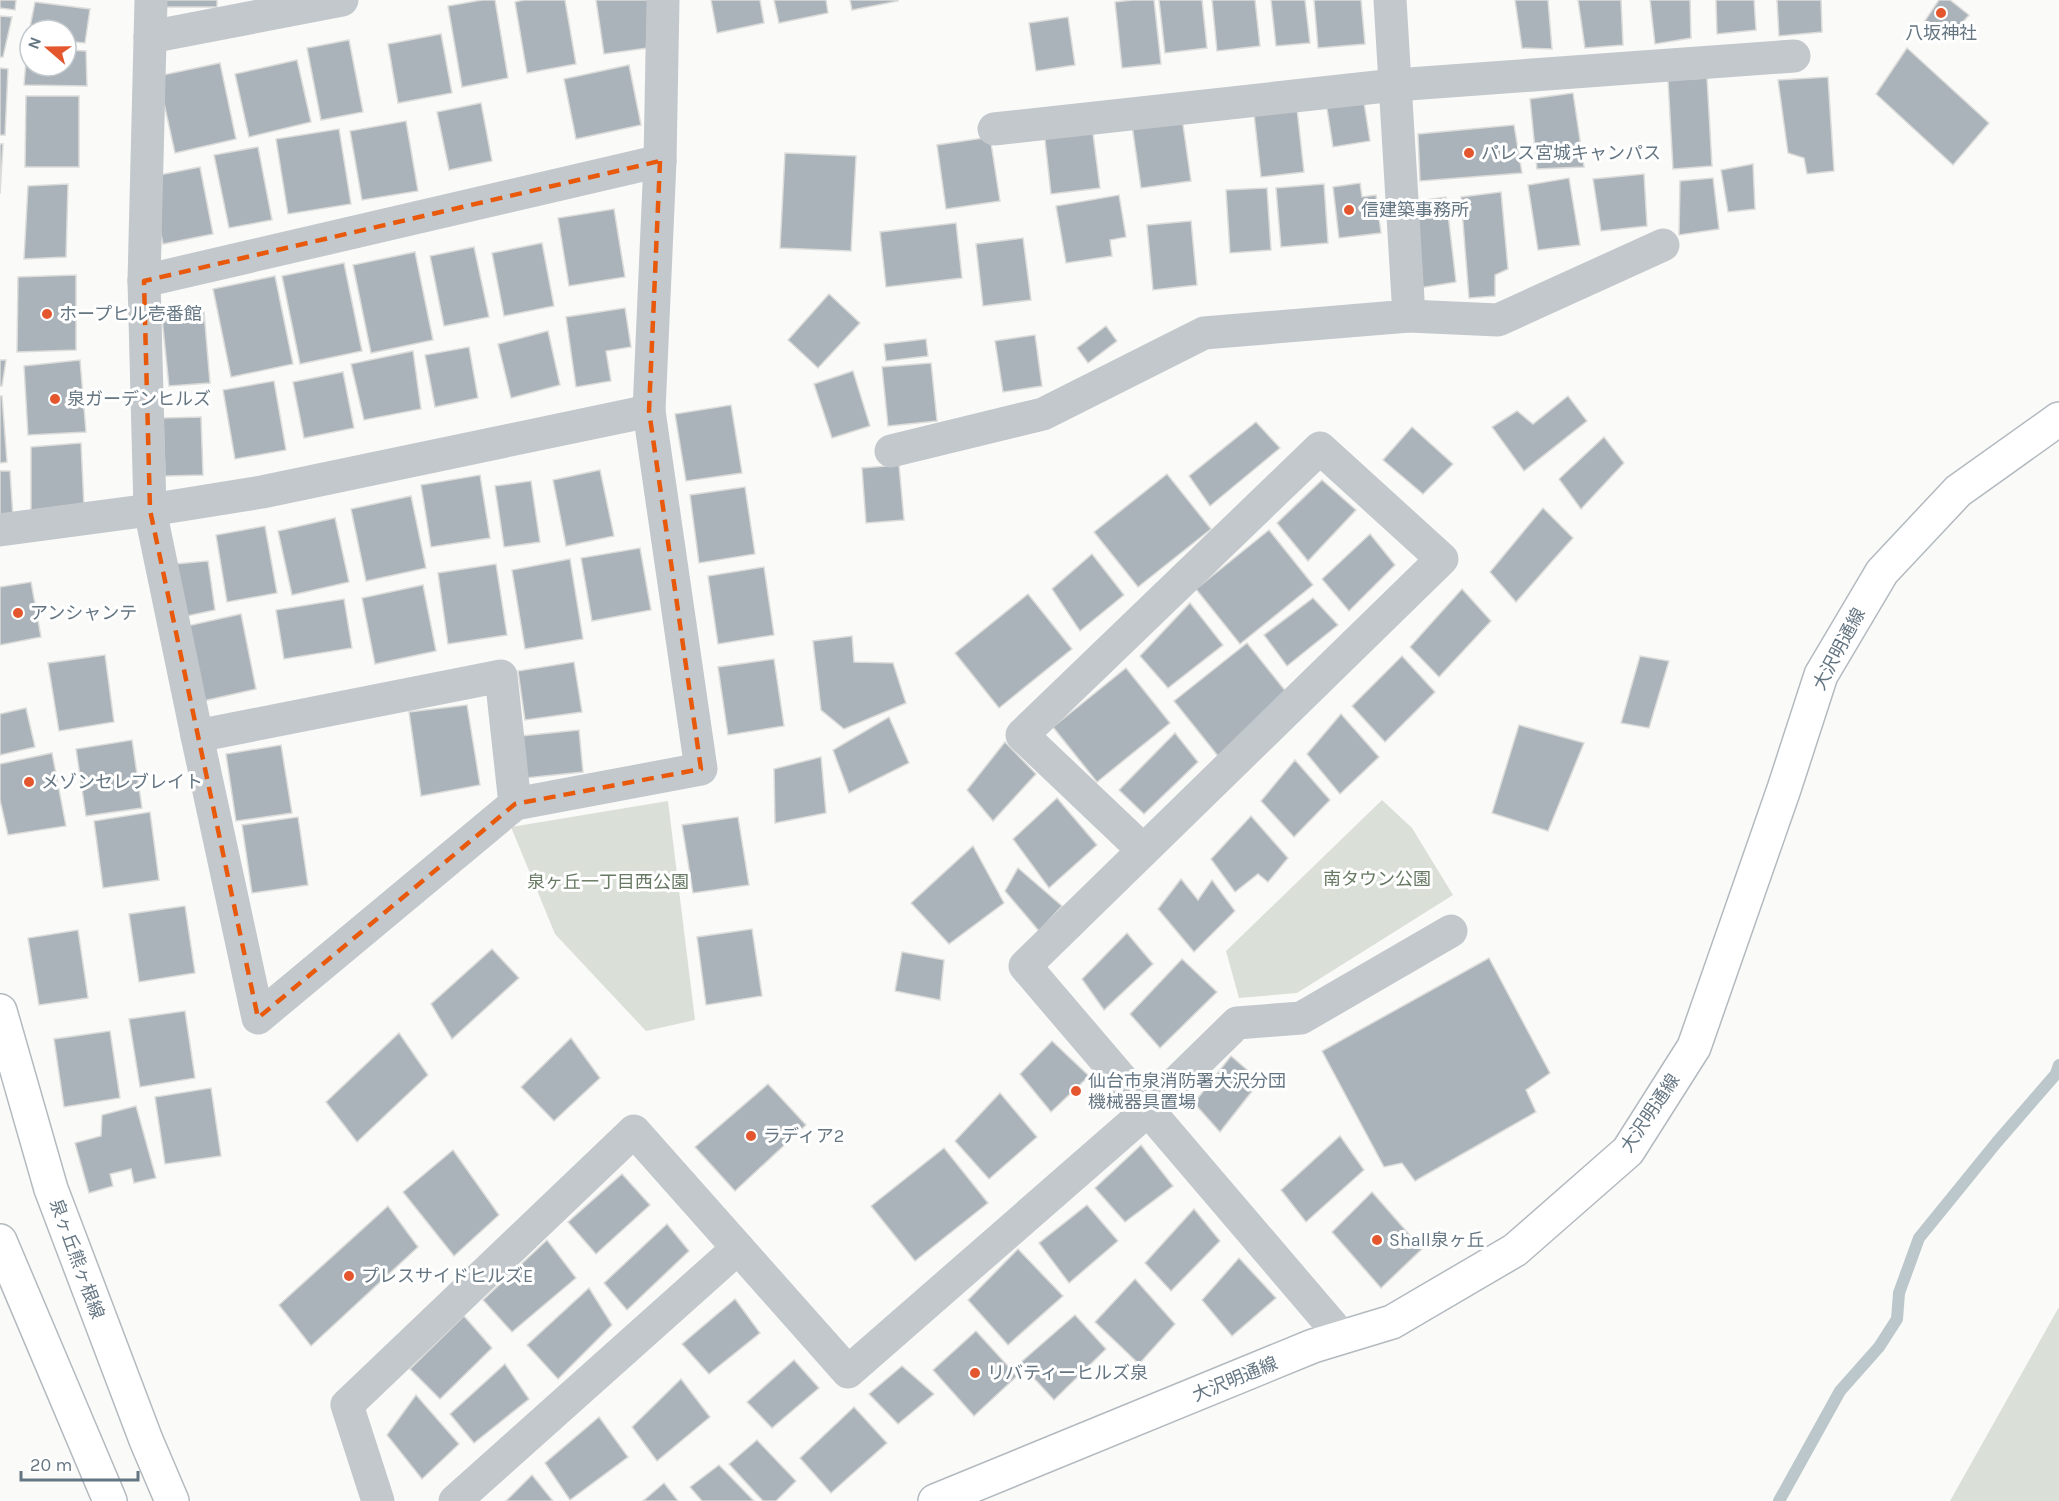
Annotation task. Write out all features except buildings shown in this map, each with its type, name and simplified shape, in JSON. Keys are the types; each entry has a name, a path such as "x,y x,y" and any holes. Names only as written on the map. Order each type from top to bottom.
{"street":[{"path":"151,0 144,281 150,510 258,1018 515,804 701,769 649,411 660,161 663,0"},
{"path":"150,37 342,0"},
{"path":"1390,0 1409,316"},
{"path":"994,129 1395,84 1794,56"},
{"path":"144,281 660,161"},
{"path":"891,451 1043,414 1204,333 1409,316 1498,320 1663,245"},
{"path":"0,530 150,510 261,492 649,411"},
{"name":"大沢明通線","path":"935,1501 1313,1346 1392,1322 1515,1250 1628,1150 1694,1047 1821,675 1882,572 1958,491 2059,419"},
{"path":"1143,850 1022,735 1320,448 1442,559 1025,966 1342,1337"},
{"path":"197,736 501,676 515,804"},
{"path":"378,1501 347,1405 634,1131 848,1372 1148,1110 1237,1023 1301,1018 1451,931"},
{"name":"泉ヶ丘熊ヶ根線","path":"0,1011 51,1189 141,1429 172,1501"},
{"path":"0,1241 110,1501"},
{"path":"455,1501 738,1248"}],"highlighted area":[{"path":"660,161 649,411 701,769 515,804 258,1018 150,510 144,281"}],"green space":[{"name":"南タウン公園","path":"1382,800 1412,828 1453,895 1297,993 1239,998 1226,951"},
{"name":"泉ヶ丘一丁目西公園","path":"668,801 695,1020 646,1031 555,934 511,827"},
{"path":"2059,1307 2059,1501 1950,1501"}],"waterway":[{"path":"1779,1501 1840,1391 1879,1347 1897,1319 1899,1293 1919,1238 2056,1074 2059,1065"}],"place":[{"name":"八坂神社","path":"1941,13"},
{"name":"パレス宮城キャンパス","path":"1469,153"},
{"name":"信建築事務所","path":"1349,210"},
{"name":"ホープヒル壱番館","path":"47,314"},
{"name":"泉ガーデンヒルズ","path":"55,399"},
{"name":"アンシャンテ","path":"18,613"},
{"name":"メゾンセレブレイト","path":"29,782"},
{"name":"仙台市泉消防署大沢分団 機械器具置場","path":"1076,1091"},
{"name":"ラディア2","path":"751,1136"},
{"name":"Shall泉ヶ丘","path":"1377,1240"},
{"name":"プレスサイドヒルズE","path":"349,1276"},
{"name":"リバティーヒルズ泉","path":"975,1373"}]}
